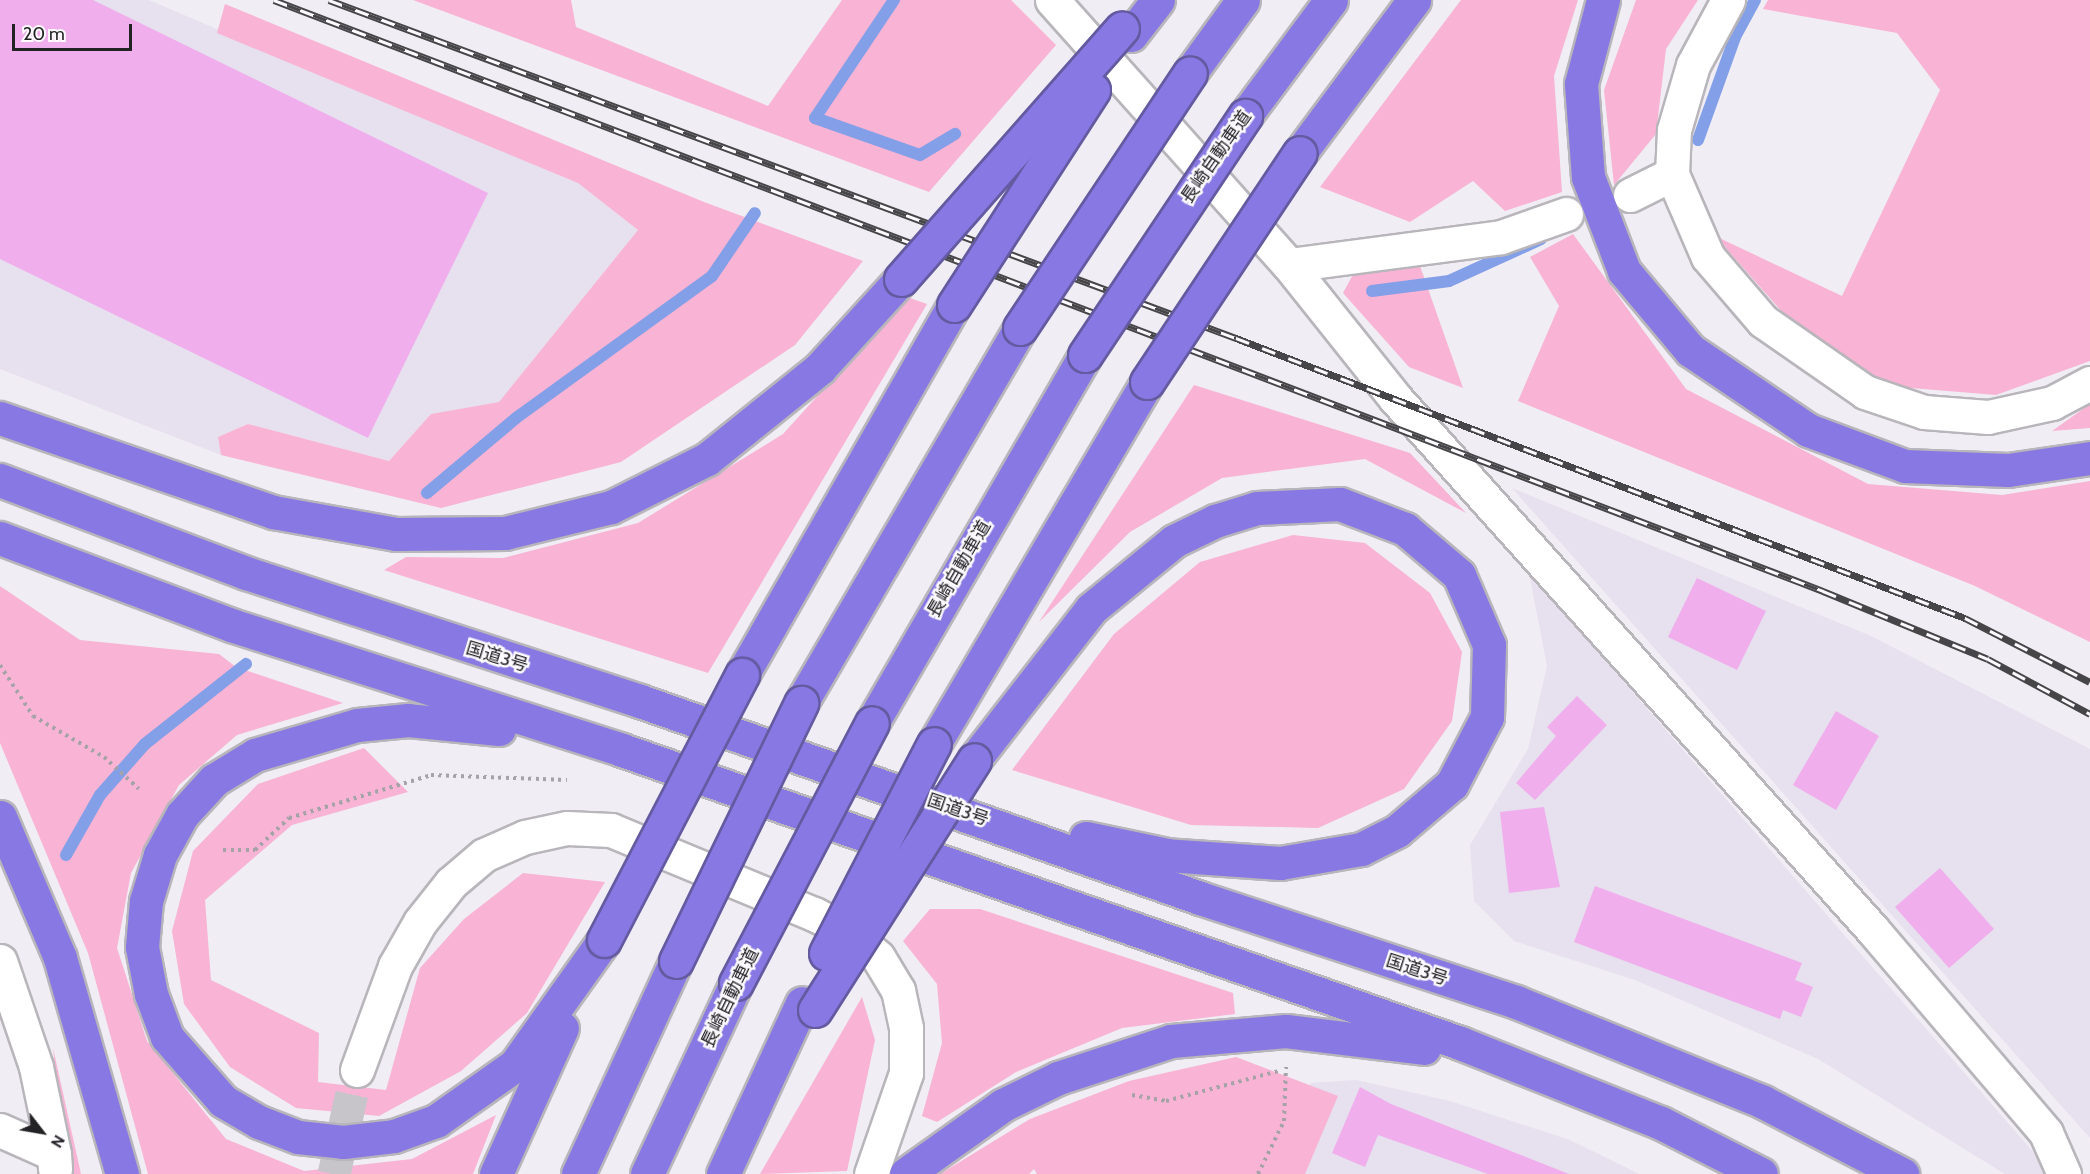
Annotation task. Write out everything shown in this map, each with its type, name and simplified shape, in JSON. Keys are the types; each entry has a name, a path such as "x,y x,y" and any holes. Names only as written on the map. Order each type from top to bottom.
{"highway":[{"path":"496,1174 604,940 742,675 954,305 1145,0"},
{"path":"0,418 273,512 396,534 505,533 611,507 707,459 820,368 1126,32 1158,0"},
{"path":"578,1174 676,961 801,703 1020,328 1190,73 1243,0"},
{"name":"長崎自動車道","path":"647,1174 736,982 872,723 1085,355 1245,116 1331,0"},
{"path":"724,1174 934,744 1147,382 1300,153 1414,0"},
{"path":"1603,0 1581,84 1588,177 1624,271 1690,350 1808,430 1905,466 2008,470 2090,458"},
{"name":"国道3号","path":"0,480 246,573 970,813 1200,898 1644,1049 1763,1102 1902,1174"},
{"path":"808,1006 974,760 1091,609 1133,570 1174,541 1257,508 1340,504 1405,529 1459,575 1489,645 1487,717 1474,751 1427,810 1361,849 1311,860 1229,863 1167,855 970,813"},
{"path":"0,538 231,625 622,750 1580,1088 1761,1174"},
{"path":"604,940 548,1027 515,1065 477,1095 436,1121 394,1136 343,1142 298,1137 259,1122 224,1101 193,1072 167,1037 151,994 142,947 149,892 160,855 182,815 214,780 255,755 337,730 408,720 470,724 622,750"},
{"path":"0,817 60,958 122,1174"},
{"path":"906,1174 1003,1105 1058,1078 1171,1041 1286,1031 1415,1046 1580,1088"}],"street":[{"path":"1052,0 1289,265 1396,399 1895,956 2046,1133 2064,1174"},
{"path":"1728,0 1693,65 1674,130 1672,174 1708,257 1749,305 1816,363 1865,392 1924,412 1988,417 2052,403 2090,383"},
{"path":"1630,195 1672,174"},
{"path":"1289,265 1501,237 1566,214"},
{"path":"357,1070 395,966 420,922 452,883 484,855 525,837 567,828 611,830 814,914 849,932 878,957 897,990 906,1028 906,1073 872,1174"},
{"path":"0,961 36,1066 54,1164"},
{"path":"0,1130 54,1164"}],"path":[{"path":"0,665 33,716 104,757 139,789"},
{"path":"223,850 255,850 289,818 431,775 567,780"},
{"path":"1258,1174 1284,1121 1286,1031"},
{"path":"1122,1093 1166,1101 1286,1070"}],"shaded area":[{"path":"0,0 149,0 578,183 638,230 499,402 431,414 389,461 248,424 218,437 221,455 0,369"},
{"path":"413,0 571,0 576,27 768,106 842,0 1011,0 1056,45 929,192"},
{"path":"1461,0 1578,0 1554,76 1562,192 1505,211 1473,181 1410,222 1320,187"},
{"path":"1636,0 1698,0 1666,49 1656,134 1614,185 1604,90"},
{"path":"1768,0 2090,0 2090,361 1996,395 1887,386 1800,332 1715,236 1842,296 1940,90 1897,33 1763,9"},
{"path":"225,4 704,202 863,261 795,345 621,462 441,508 221,455 218,437 248,424 389,461 431,414 499,402 638,230 578,183 217,33"},
{"path":"1573,234 1686,389 1868,484 2002,495 2090,481 2090,642 1975,586 1518,401 1559,306 1530,257"},
{"path":"1420,266 1463,388 1409,367 1343,293 1356,269"},
{"path":"907,297 927,304 708,673 384,570 406,557 503,558 638,523 783,434"},
{"path":"1194,385 1410,453 1466,513 1365,459 1222,478 1130,532 1039,622"},
{"path":"2090,404 2090,428 2052,431"},
{"path":"1512,488 1871,636 2090,749 2090,1138"},
{"path":"1293,535 1365,543 1430,593 1462,652 1452,721 1404,789 1318,828 1191,825 1012,770 1114,634 1200,562"},
{"path":"1529,573 2048,1169 2046,1174 2005,1174 1818,1059 1635,980 1514,941 1474,901 1470,845 1528,749 1547,666"},
{"path":"0,586 80,640 219,654 236,667 343,703 237,735 179,785 131,873 117,948 147,1041 226,1139 304,1171 412,1159 496,1115 473,1174 148,1174 88,953 0,743"},
{"path":"364,748 408,792 292,825 205,900 211,980 319,1033 318,1082 386,1090 420,968 464,919 523,873 605,882 527,1013 461,1071 379,1116 296,1108 230,1067 184,1004 172,931 193,851 258,784"},
{"path":"930,909 980,909 1233,993 1235,1014 1122,1028 1016,1072 937,1122 922,1116 942,1043 937,984 903,941"},
{"path":"862,997 875,1040 847,1171 760,1174"},
{"path":"53,1048 81,1174 65,1174"},
{"path":"1236,1057 1338,1096 1305,1174 1037,1174 1034,1169 1029,1174 940,1174 1030,1119 1129,1081"},
{"path":"1356,1080 1450,1101 1570,1140 1639,1174 1267,1174 1311,1083"}],"building":[{"path":"0,0 93,0 488,193 368,438 0,259"},
{"path":"1697,578 1766,611 1737,670 1668,637"},
{"path":"1577,696 1607,725 1535,800 1516,783 1556,736 1547,727"},
{"path":"1836,711 1879,736 1836,810 1793,785"},
{"path":"1544,807 1560,887 1509,893 1500,812"},
{"path":"1940,868 1994,929 1949,968 1895,907"},
{"path":"1595,886 1802,963 1795,980 1813,987 1801,1017 1783,1010 1780,1019 1574,942"},
{"path":"1360,1087 1391,1104 1569,1174 1488,1174 1378,1135 1365,1167 1332,1153"}],"waterway":[{"path":"894,0 815,118 920,155 955,134"},
{"path":"1698,140 1735,37 1755,0"},
{"path":"427,493 516,418 712,276 755,213"},
{"path":"1372,291 1449,281 1541,239"},
{"path":"66,855 100,795 145,744 246,664"}],"tunnel":[{"path":"334,1174 357,1070"}],"railway":[{"path":"274,0 1823,591 1988,659 2090,714"},
{"path":"329,0 1236,338 1965,618 2090,682"}]}
